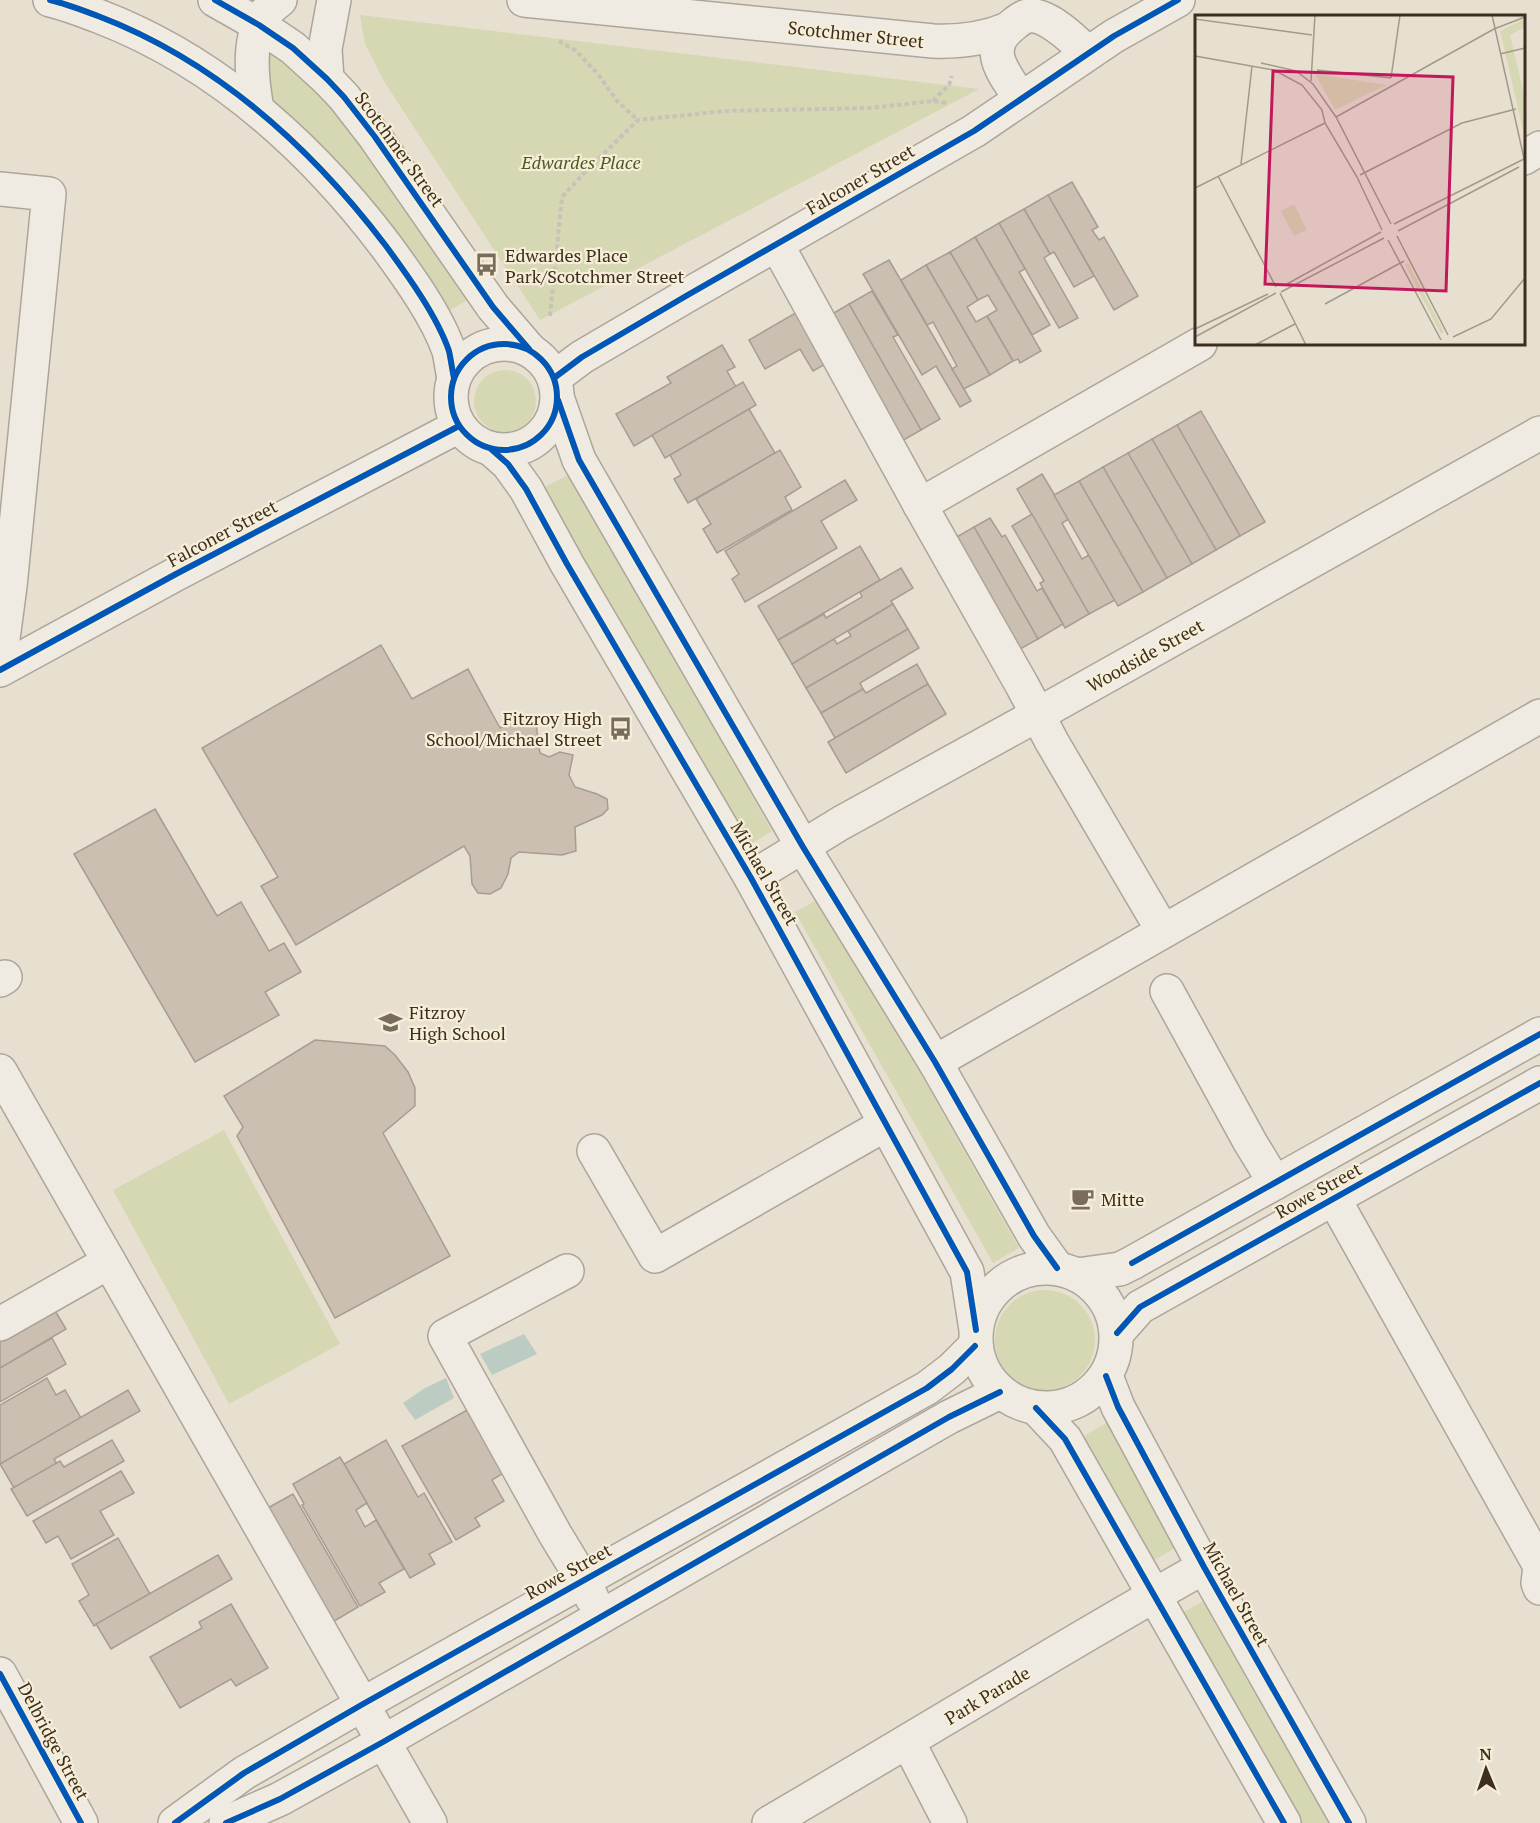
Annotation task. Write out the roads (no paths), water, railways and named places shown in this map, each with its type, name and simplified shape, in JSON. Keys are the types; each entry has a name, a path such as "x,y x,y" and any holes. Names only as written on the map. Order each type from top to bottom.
{"street":[{"path":"50,0 123,26 156,41 216,77 258,109 293,141 351,202 400,265 441,332 450,357 454,378"},
{"name":"Scotchmer Street","path":"214,0 260,25 293,48 327,79 375,137 493,308 539,338"},
{"path":"258,109 253,54 265,14 280,0"},
{"path":"327,79 325,49 334,0"},
{"name":"Scotchmer Street","path":"524,0 652,7 933,41 967,40 986,36 1012,18 1031,15 1038,16 1064,32 1088,53"},
{"name":"Falconer Street","path":"556,389 582,357 974,131 1114,36 1178,0"},
{"path":"1012,18 999,40 998,62 1021,99"},
{"path":"1525,157 1540,148"},
{"path":"0,189 50,194 10,586 0,661"},
{"path":"777,245 1037,715 1163,931"},
{"path":"556,389 552,420 540,436 522,447 491,449 476,442 459,426 453,414 451,390 454,378 464,361 480,349 539,338 543,361 556,389 579,459 803,847 935,1062 1034,1236 1067,1272 1092,1285 1105,1298 1113,1315 1117,1333 1115,1355 1106,1376 1093,1392 1076,1402 1056,1408 1036,1408 1017,1402 1000,1392 988,1379 980,1363 976,1338 982,1307 995,1289 1013,1276 1035,1269 1067,1272"},
{"path":"920,505 1198,345"},
{"name":"Falconer Street","path":"0,670 176,574 459,426"},
{"name":"Woodside Street","path":"752,878 841,823 1540,433"},
{"name":"Michael Street","path":"491,449 508,464 526,489 567,564 752,878 967,1272 976,1338"},
{"path":"935,1062 1540,716"},
{"path":"1167,991 1275,1183"},
{"name":"Rowe Street","path":"1067,1272 1120,1269 1540,1034"},
{"path":"0,1071 430,1823"},
{"name":"Rowe Street","path":"1117,1333 1140,1307 1540,1083"},
{"path":"594,1151 655,1256 886,1124"},
{"path":"1334,1199 1540,1566 1538,1583 1540,1588"},
{"path":"0,1324 109,1262"},
{"path":"567,1271 445,1336 601,1616"},
{"name":"Rowe Street","path":"175,1823 244,1773 363,1704 927,1388 952,1368 976,1338"},
{"name":"Michael Street","path":"1106,1376 1118,1407 1204,1567 1349,1823"},
{"path":"225,1823 280,1799 383,1742 948,1417 1000,1392"},
{"path":"1036,1408 1065,1439 1284,1823"},
{"name":"Park Parade","path":"769,1823 1204,1567"},
{"name":"Delbridge Street","path":"0,1674 81,1823"},
{"path":"908,1742 950,1823"}],"place":[{"name":"Edwardes Place Park/Scotchmer Street","path":"487,265"},
{"name":"Fitzroy High School/Michael Street","path":"620,728"},
{"name":"Fitzroy High School","path":"391,1022"},
{"name":"Mitte","path":"1083,1199"}],"park label":[{"name":"Edwardes Place","path":"581,162"}]}
